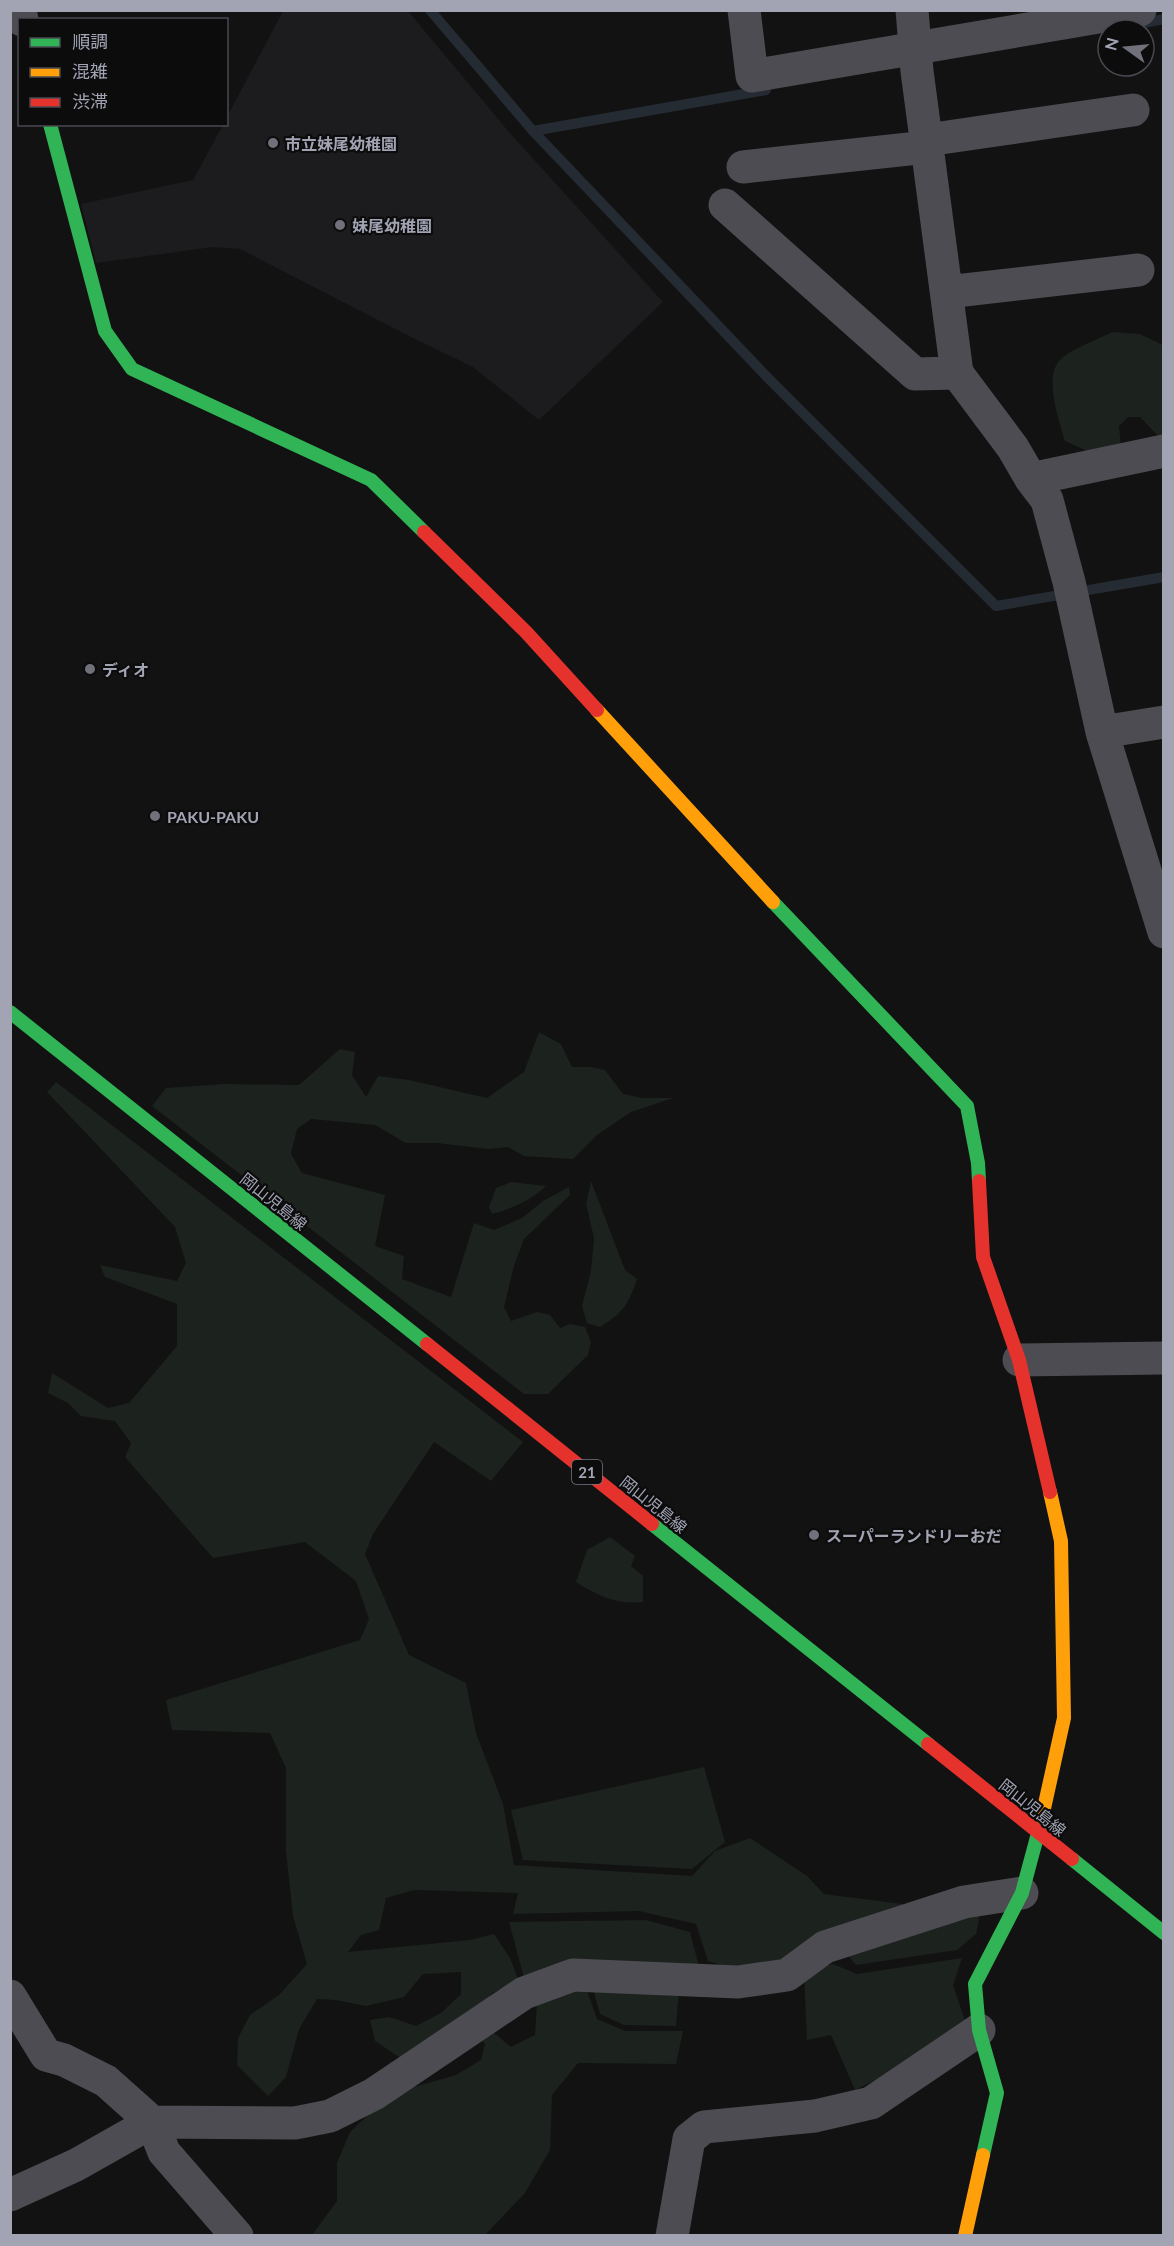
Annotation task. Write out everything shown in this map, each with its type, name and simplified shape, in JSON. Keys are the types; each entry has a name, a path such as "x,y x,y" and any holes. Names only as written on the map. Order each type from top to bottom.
{"street":[{"path":"744,10 752,76 1140,10"},
{"path":"912,10 957,373 1013,448 1031,479 1047,500 1071,591 1102,732 1164,932"},
{"path":"743,167 927,143 1133,110"},
{"path":"51,126 105,332 132,369 372,480 525,632 730,856 967,1106 978,1163 983,1257 1019,1360 1061,1541 1064,1718 1039,1833 1022,1893 975,1984 979,2030 997,2093 965,2235"},
{"path":"725,205 915,374 957,373"},
{"path":"947,292 1138,270"},
{"path":"1031,479 1164,451"},
{"path":"1102,732 1164,722"},
{"name":"岡山児島線","path":"10,1012 1164,1933"},
{"path":"1019,1360 1164,1358"},
{"path":"10,2195 76,2164 152,2122 295,2123 330,2116 374,2094 524,1993 573,1975 738,1982 787,1975 825,1947 964,1902 1022,1893"},
{"path":"10,1995 46,2055 64,2060 106,2081 152,2122 164,2152 237,2235"},
{"path":"672,2235 689,2139 704,2127 816,2116 871,2103 979,2030"}],"shaded area":[{"name":"妹尾幼稚園","path":"283,11 408,11 509,132 663,302 539,420 473,367 240,249 213,247 96,263 81,204 193,180 222,126 228,126 228,115"},
{"path":"1112,332 1140,334 1163,345 1163,435 1159,437 1140,417 1128,417 1119,426 1121,447 1096,455 1065,441 1056,410 1053,375 1056,365 1067,354"},
{"path":"539,1032 561,1044 572,1067 605,1070 623,1094 643,1098 673,1098 631,1112 597,1135 573,1159 524,1156 508,1147 488,1149 437,1143 406,1143 375,1125 311,1119 297,1129 291,1154 302,1173 385,1195 375,1246 404,1256 402,1279 451,1297 474,1223 494,1230 522,1218 543,1201 569,1187 570,1195 524,1239 514,1266 504,1307 511,1321 537,1312 550,1315 560,1328 570,1324 585,1327 591,1342 588,1355 548,1394 524,1394 152,1106 166,1088 224,1084 299,1085 340,1049 355,1052 352,1075 366,1097 378,1076 409,1080 487,1098 524,1072"},
{"path":"56,1082 523,1442 491,1481 434,1442 373,1534 365,1554 409,1655 466,1683 476,1733 503,1804 514,1865 692,1876 715,1851 750,1838 807,1876 824,1894 980,1914 976,1934 957,1950 856,1965 826,1929 785,1959 731,1968 708,1961 696,1924 639,1911 513,1914 518,1893 414,1890 386,1898 379,1930 361,1935 348,1952 470,1940 494,1934 510,1958 518,1979 491,1994 492,2031 511,2047 535,2035 537,2002 586,1987 597,2019 625,2031 683,2031 676,2064 578,2063 552,2095 550,2150 525,2193 485,2235 312,2235 337,2201 337,2163 350,2132 372,2111 410,2088 456,2075 481,2060 485,2044 462,2019 405,2061 375,2041 370,2020 389,2017 416,2026 441,2013 461,1994 461,1972 423,1974 404,1997 366,2006 317,1999 299,2029 286,2077 268,2096 237,2065 238,2038 250,2015 279,1995 307,1964 293,1916 286,1852 286,1768 270,1733 172,1730 166,1700 360,1640 369,1619 356,1581 305,1542 213,1558 125,1457 131,1443 115,1421 81,1416 68,1403 48,1393 52,1373 108,1408 129,1403 177,1346 177,1304 105,1277 100,1265 177,1281 186,1263 175,1227 47,1092"},
{"path":"591,1181 625,1270 637,1279 624,1307 615,1317 600,1327 587,1323 582,1306 591,1271 594,1238 586,1204"},
{"path":"511,1182 546,1186 521,1203 492,1214 489,1207 496,1188"},
{"path":"610,1537 635,1556 631,1566 643,1576 643,1602 616,1601 576,1582 587,1550"},
{"path":"704,1767 725,1842 692,1869 523,1860 511,1810"},
{"path":"646,1920 690,1932 700,1970 524,1978 509,1922"},
{"path":"962,1958 953,1985 965,2021 911,2063 855,2090 831,2035 807,2040 804,1972 833,1964 857,1974"},
{"path":"591,1982 679,1991 676,2026 624,2025 600,2014"}],"waterway":[{"path":"430,10 533,131 769,379 996,606 1164,577"},
{"path":"1156,21 1164,19"},
{"path":"533,131 766,90"}],"traffic: fast":[{"path":"51,126 105,331 132,369 371,480 424,532"},
{"path":"773,902 967,1106 978,1163 979,1181"},
{"path":"10,1012 427,1344"},
{"path":"652,1524 928,1744"},
{"path":"983,2155 997,2093 979,2030 975,1984 1022,1893 1041,1822"},
{"path":"1072,1859 1164,1933"}],"traffic: slow":[{"path":"597,710 773,902"},
{"path":"1041,1822 1064,1718 1061,1541 1050,1492"},
{"path":"965,2236 983,2155"}],"traffic: jam":[{"path":"424,532 526,632 597,710"},
{"path":"979,1181 983,1257 1019,1360 1050,1492"},
{"path":"427,1344 652,1524"},
{"path":"928,1744 1072,1859"}],"place":[{"name":"市立妹尾幼稚園","path":"273,143"},
{"name":"妹尾幼稚園","path":"340,225"},
{"name":"ディオ","path":"90,669"},
{"name":"PAKU-PAKU","path":"155,816"},
{"name":"スーパーランドリーおだ","path":"814,1535"}]}
